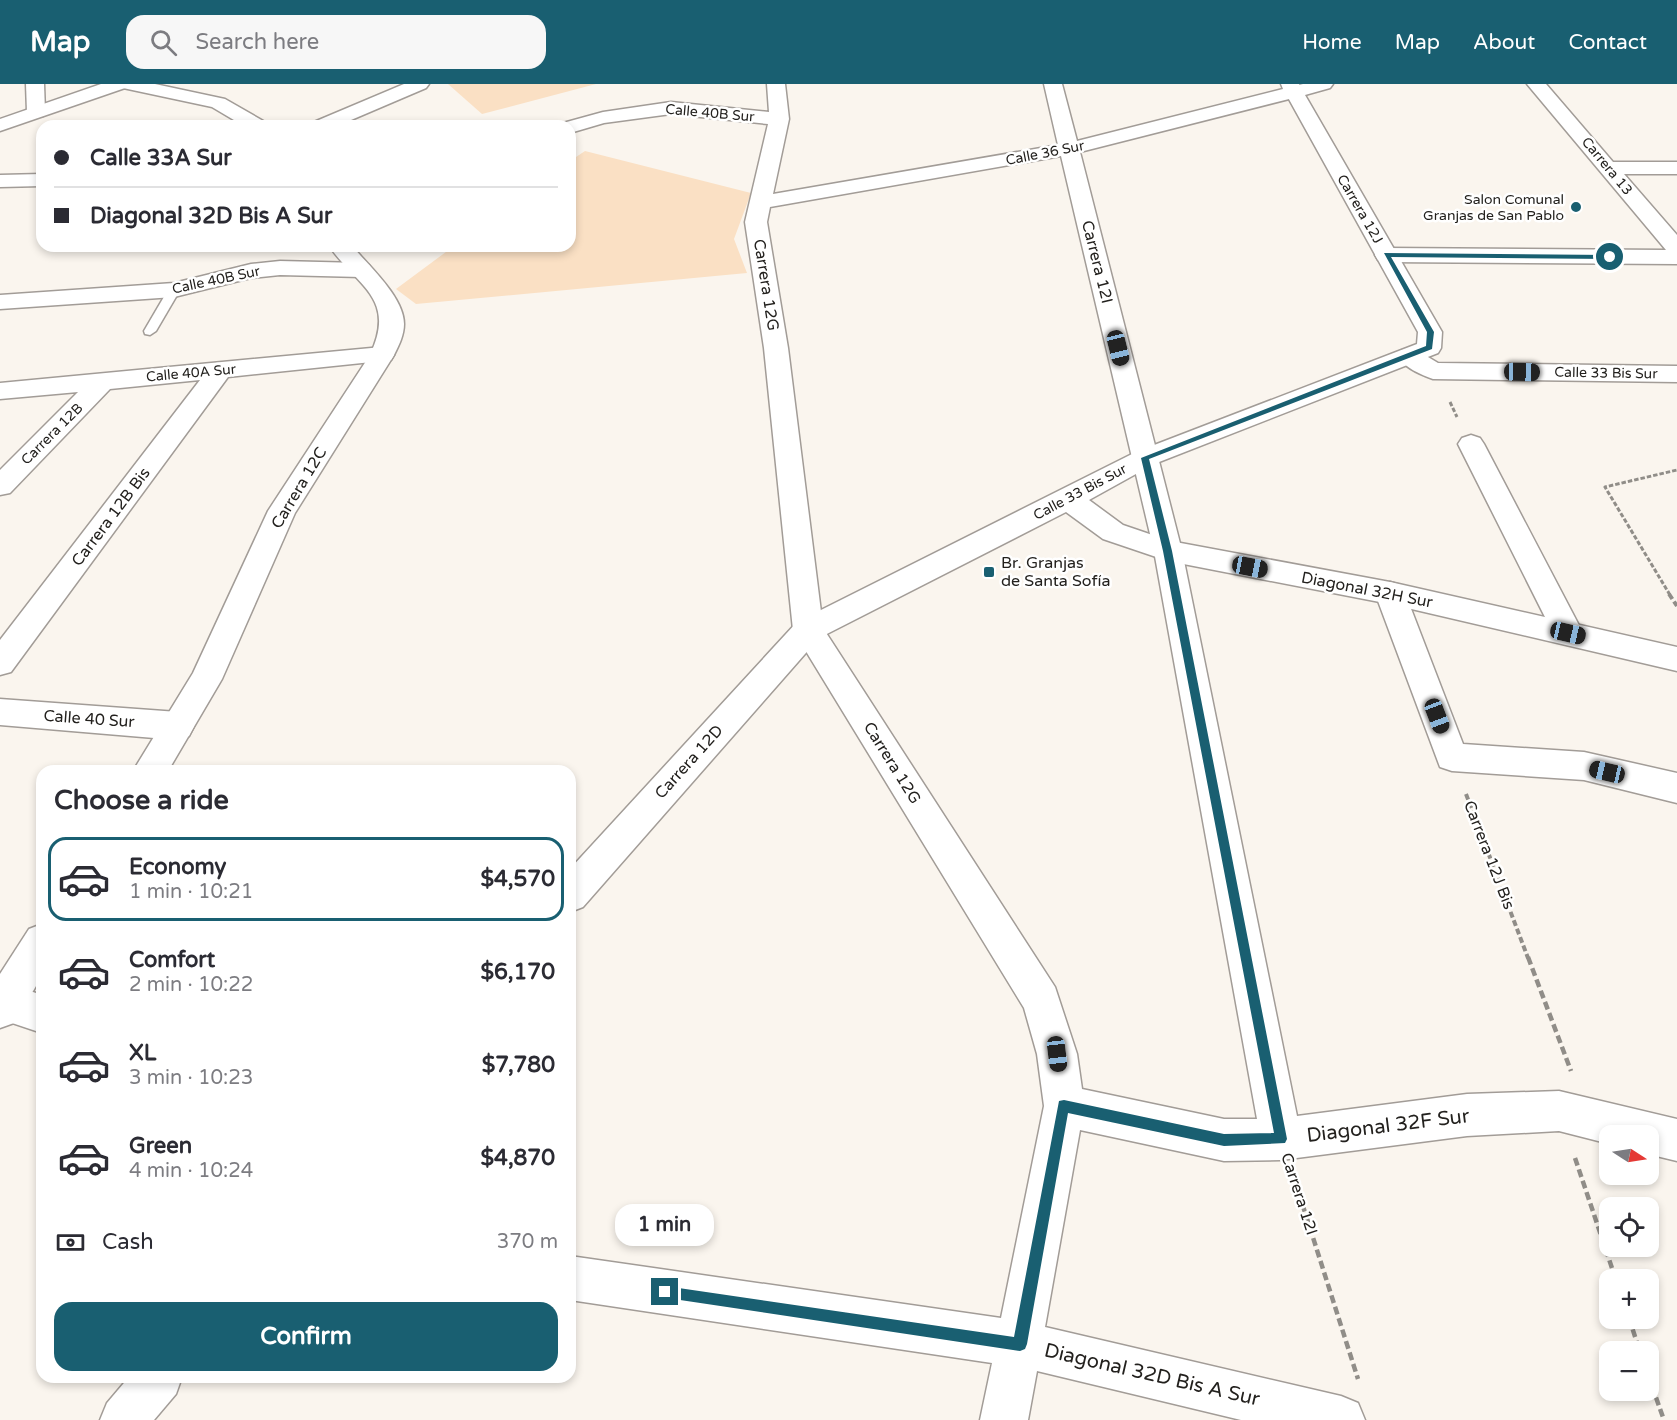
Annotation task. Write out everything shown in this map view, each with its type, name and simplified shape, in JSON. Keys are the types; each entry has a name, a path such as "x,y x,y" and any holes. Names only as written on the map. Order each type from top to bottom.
{"street":[{"path":"34,84 36,112"},
{"path":"0,125 119,84"},
{"path":"129,84 218,103 248,120"},
{"path":"335,120 420,84"},
{"name":"Carrera 12G","path":"776,84 779,119 756,222 776,348 808,630 1041,1000 1057,1054 1064,1106 1004,1420"},
{"name":"Carrera 12I","path":"1053,84 1168,551 1281,1139"},
{"name":"Calle 36 Sur","path":"762,202 1070,149 1292,88 1324,84"},
{"name":"Carrera 13","path":"1536,84 1677,249"},
{"name":"Carrera 12J","path":"1292,88 1430,332 1429,348 1409,356"},
{"name":"Calle 40B Sur","path":"576,125 603,118 671,108 779,119"},
{"path":"1608,168 1677,168"},
{"path":"0,181 36,180"},
{"name":"Carrera 12C","path":"154,765 206,679 282,511 382,355 390,338 393,320 386,301 345,252"},
{"path":"1386,255 1677,257"},
{"name":"Calle 40B Sur","path":"0,302 174,290 251,271 306,268 361,270"},
{"name":"Calle 40A Sur","path":"0,391 382,355"},
{"name":"Calle 33 Bis Sur","path":"808,630 1145,458 1409,356 1433,370 1677,374"},
{"name":"Carrera 12B Bis","path":"0,663 221,370"},
{"name":"Carrera 12B","path":"0,486 103,381"},
{"path":"1471,444 1568,633"},
{"name":"Diagonal 32H Sur","path":"1068,499 1113,532 1168,551 1390,592 1677,659"},
{"path":"1390,592 1452,757 1584,766 1677,788"},
{"name":"Carrera 12D","path":"576,888 808,630"},
{"name":"Calle 40 Sur","path":"0,712 178,726"},
{"path":"36,951 2,1003 36,1012"},
{"name":"Diagonal 32F Sur","path":"1064,1106 1224,1140 1281,1139 1467,1115 1574,1114 1677,1140"},
{"name":"Diagonal 32D Bis A Sur","path":"576,1279 1020,1344 1351,1403"},
{"path":"124,1420 154,1383"}],"lane":[{"path":"150,331 174,290"}],"path":[{"path":"1433,370 1471,444"},
{"path":"1677,470 1605,487 1677,606"},
{"name":"Carrera 12J Bis","path":"1452,757 1574,1114"},
{"path":"1574,1114 1613,1269"},
{"name":"Carrera 12I","path":"1281,1139 1351,1403"},
{"path":"1657,1401 1664,1420"}],"shaded area":[{"path":"448,84 596,84 482,114"},
{"path":"585,151 751,193 734,239 747,273 416,304 396,289 446,252 576,252 576,157"}],"place":[{"name":"Salon Comunal Granjas de San Pablo","path":"1576,207"},
{"name":"Br. Granjas de Santa Sofía","path":"989,572"}],"route":[{"path":"665,1292 1020,1344 1064,1106 1224,1140 1281,1139 1168,551 1145,458 1429,348 1430,332 1386,255 1610,257"}]}
